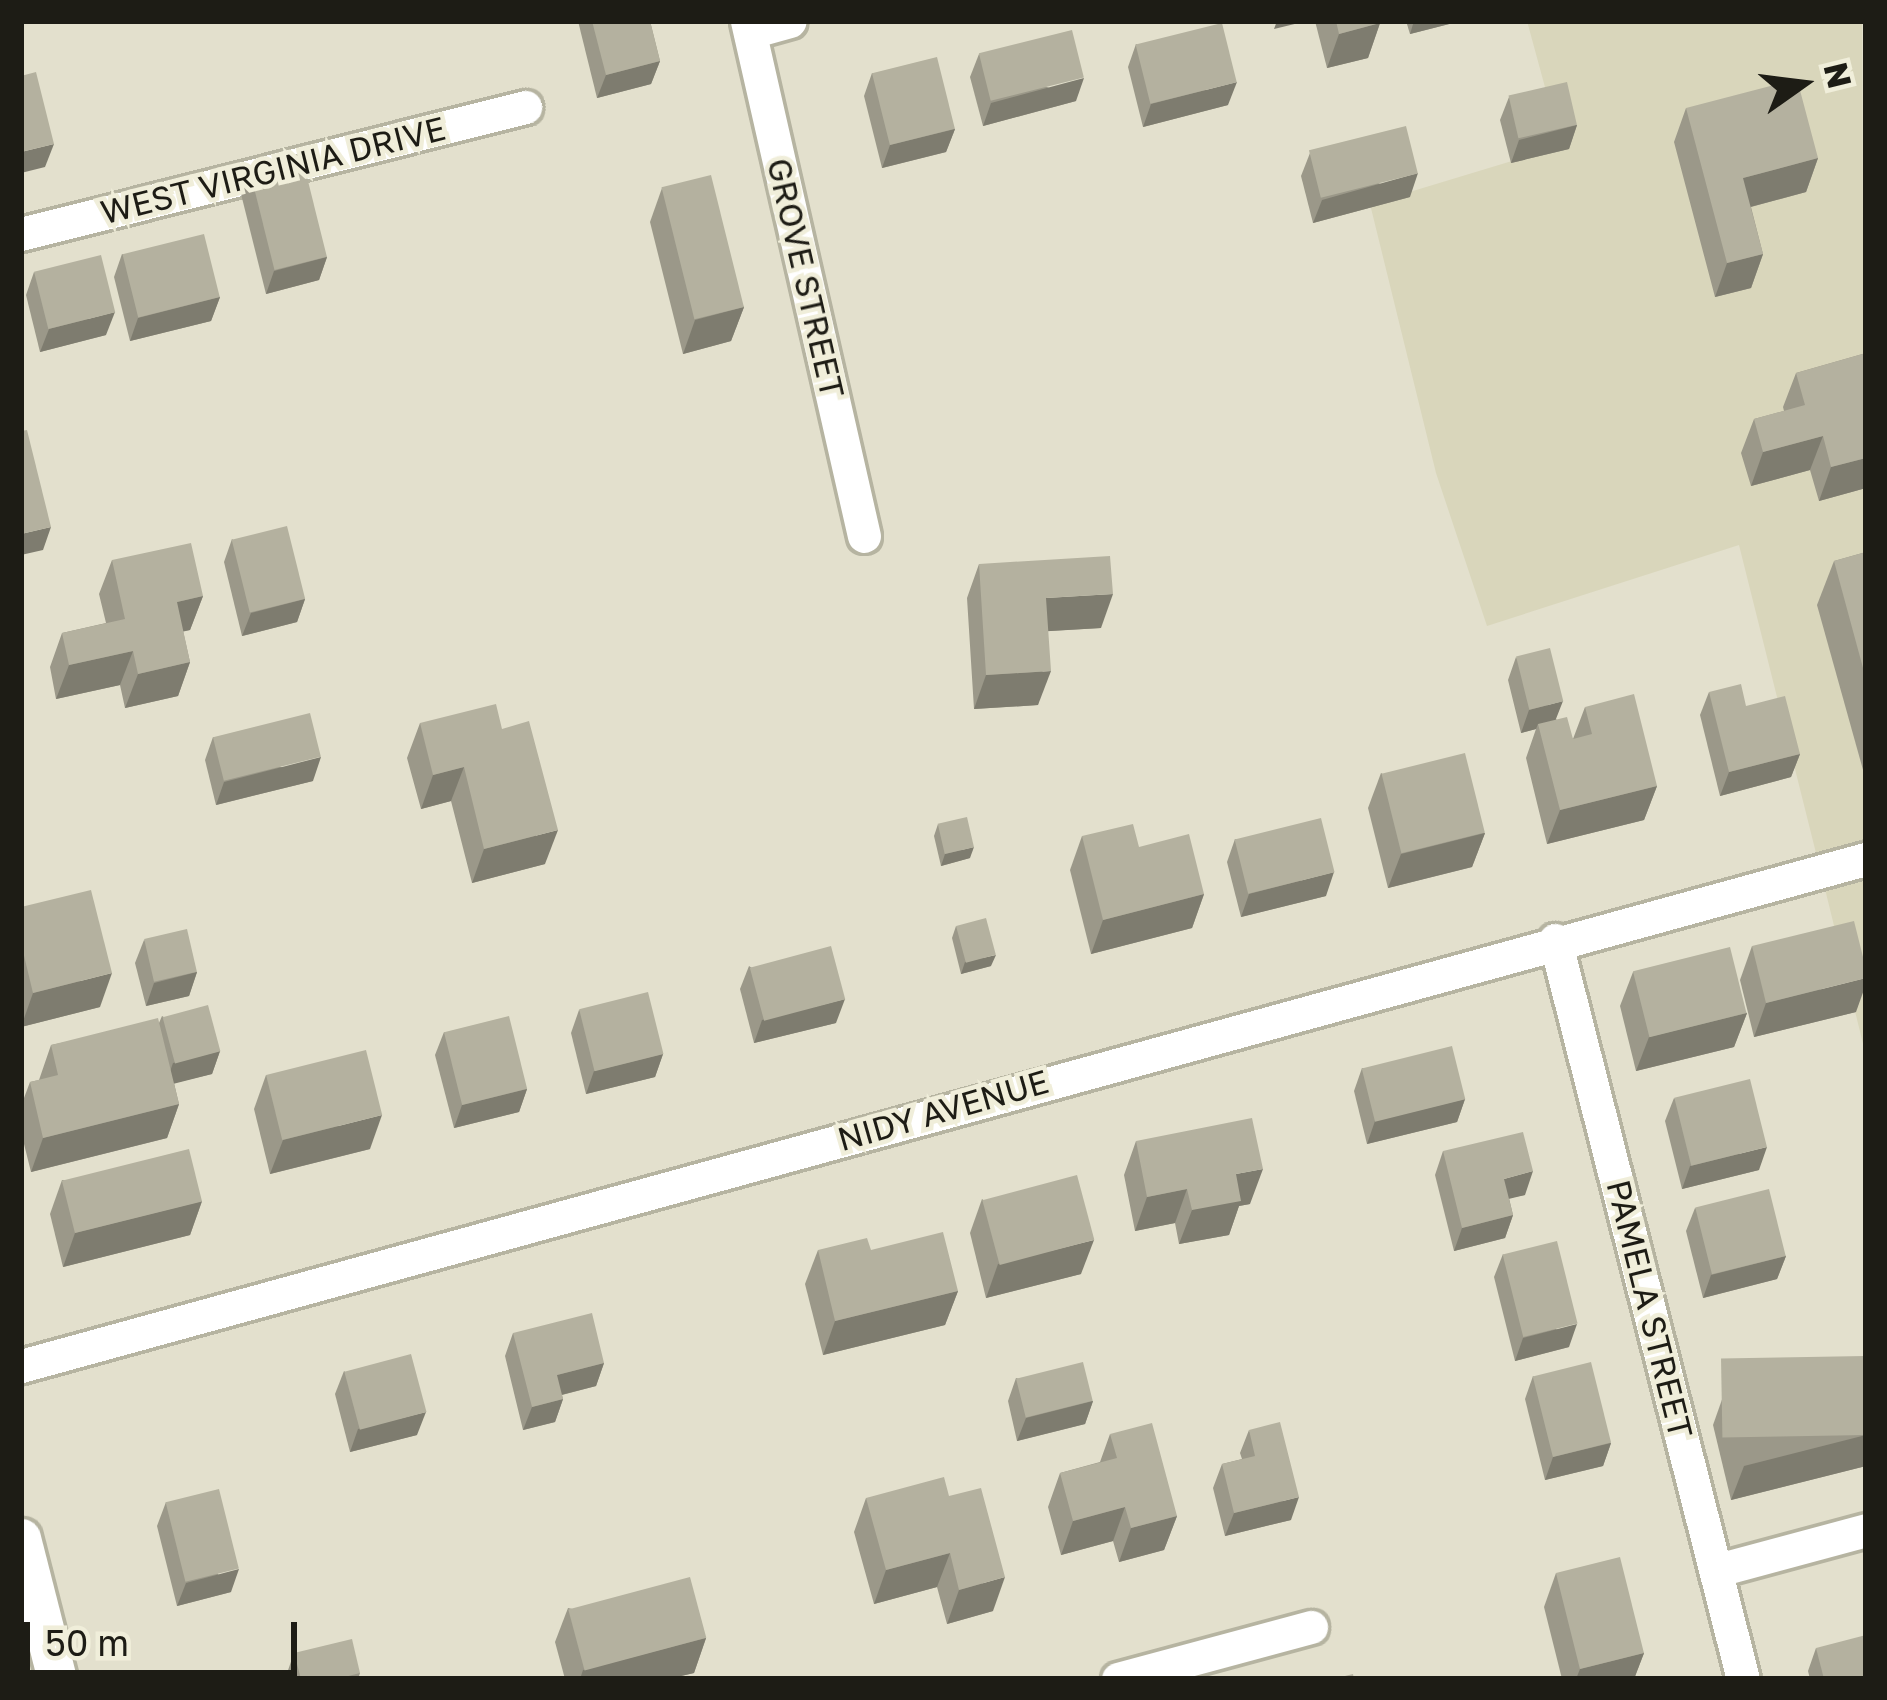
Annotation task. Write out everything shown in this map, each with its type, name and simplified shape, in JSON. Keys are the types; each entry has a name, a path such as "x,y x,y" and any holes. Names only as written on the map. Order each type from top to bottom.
{"street":[{"path":"748,27 790,21"},
{"name":"GROVE STREET","path":"748,27 864,536"},
{"name":"WEST VIRGINIA DRIVE","path":"21,234 525,107"},
{"name":"NIDY AVENUE","path":"21,1366 1555,940 1866,859"},
{"name":"PAMELA STREET","path":"1555,940 1743,1679"},
{"path":"1718,1570 1866,1530"},
{"path":"21,1538 57,1679"},
{"path":"1118,1679 1311,1628"}],"shaded area":[{"path":"1527,21 1862,21 1866,839 1816,853 1739,545 1487,626 1436,473 1370,204 1561,146"},
{"path":"1866,878 1866,1056 1825,889"}],"building":[{"path":"592,21 650,21 660,61 606,75"},
{"path":"1336,21 1379,21 1380,23 1339,34"},
{"path":"1222,23 1237,82 1150,104 1136,45"},
{"path":"1072,30 1084,78 991,101 979,53"},
{"path":"937,57 955,129 890,145 872,73"},
{"path":"36,72 54,144 21,152 21,76"},
{"path":"1797,79 1818,158 1743,178 1763,254 1727,263 1686,108"},
{"path":"1567,82 1577,125 1518,138 1509,95"},
{"path":"1406,126 1418,174 1321,198 1309,150"},
{"path":"301,153 327,257 274,270 249,166"},
{"path":"711,175 744,307 694,319 662,187"},
{"path":"204,234 220,297 138,317 122,254"},
{"path":"101,255 115,312 48,329 34,272"},
{"path":"1866,353 1866,458 1831,467 1823,436 1763,452 1754,419 1805,405 1796,373"},
{"path":"27,430 51,527 21,534 21,431"},
{"path":"287,526 305,599 250,613 232,540"},
{"path":"191,543 203,596 177,602 190,662 138,674 133,651 69,665 62,633 125,619 112,560"},
{"path":"1866,552 1866,679 1834,561"},
{"path":"1110,556 1113,594 1046,598 1051,671 986,675 979,564"},
{"path":"1550,648 1563,701 1529,710 1516,656"},
{"path":"1741,684 1746,706 1785,696 1800,754 1729,772 1709,692"},
{"path":"1634,694 1657,786 1560,810 1538,724 1567,717 1573,739 1592,734 1585,707"},
{"path":"496,704 502,729 529,721 558,830 484,849 464,767 433,775 420,723"},
{"path":"310,713 321,757 224,781 213,737"},
{"path":"1465,753 1485,833 1401,853 1382,774"},
{"path":"967,817 974,847 945,854 938,824"},
{"path":"1321,818 1335,872 1248,894 1235,840"},
{"path":"1133,824 1139,847 1189,834 1204,894 1103,920 1082,836"},
{"path":"91,890 112,973 33,993 21,943 21,907"},
{"path":"986,918 996,955 966,963 956,926"},
{"path":"1854,921 1866,978 1766,1003 1752,946"},
{"path":"187,929 197,972 154,982 144,939"},
{"path":"831,946 845,999 764,1021 750,968"},
{"path":"1730,947 1746,1013 1649,1037 1633,971"},
{"path":"648,992 663,1054 595,1071 579,1009"},
{"path":"208,1005 220,1051 175,1064 163,1017"},
{"path":"509,1016 527,1089 462,1105 444,1032"},
{"path":"158,1018 179,1104 43,1138 30,1082 58,1075 51,1045"},
{"path":"1452,1046 1465,1099 1375,1122 1362,1068"},
{"path":"366,1050 382,1115 282,1140 266,1075"},
{"path":"1750,1079 1767,1147 1691,1166 1674,1098"},
{"path":"1252,1118 1263,1169 1236,1174 1241,1201 1192,1210 1187,1189 1147,1197 1136,1141"},
{"path":"1523,1132 1533,1171 1504,1179 1513,1215 1462,1228 1443,1151"},
{"path":"189,1149 202,1201 75,1233 62,1181"},
{"path":"1077,1175 1094,1240 1000,1265 982,1200"},
{"path":"1769,1189 1786,1256 1712,1274 1695,1207"},
{"path":"943,1232 958,1291 835,1321 818,1250 867,1238 871,1250"},
{"path":"1557,1241 1578,1323 1523,1337 1503,1255"},
{"path":"592,1313 604,1363 557,1375 563,1399 532,1407 513,1333"},
{"path":"411,1354 427,1412 360,1430 344,1372"},
{"path":"1865,1356 1866,1435 1722,1438 1721,1359"},
{"path":"1083,1362 1093,1401 1026,1418 1016,1379"},
{"path":"1591,1362 1611,1443 1553,1457 1533,1377"},
{"path":"1280,1422 1299,1497 1234,1513 1222,1464 1255,1456 1249,1430"},
{"path":"1152,1423 1177,1516 1131,1528 1125,1507 1073,1521 1060,1473 1117,1458 1110,1434"},
{"path":"944,1477 949,1496 981,1488 1005,1577 959,1590 950,1553 886,1570 866,1498"},
{"path":"219,1489 239,1569 185,1582 166,1502"},
{"path":"1620,1557 1644,1653 1580,1669 1556,1573"},
{"path":"690,1577 706,1638 585,1670 568,1610"},
{"path":"1866,1635 1866,1679 1824,1679 1816,1648"},
{"path":"352,1639 360,1673 337,1679 301,1679 294,1653"}]}
